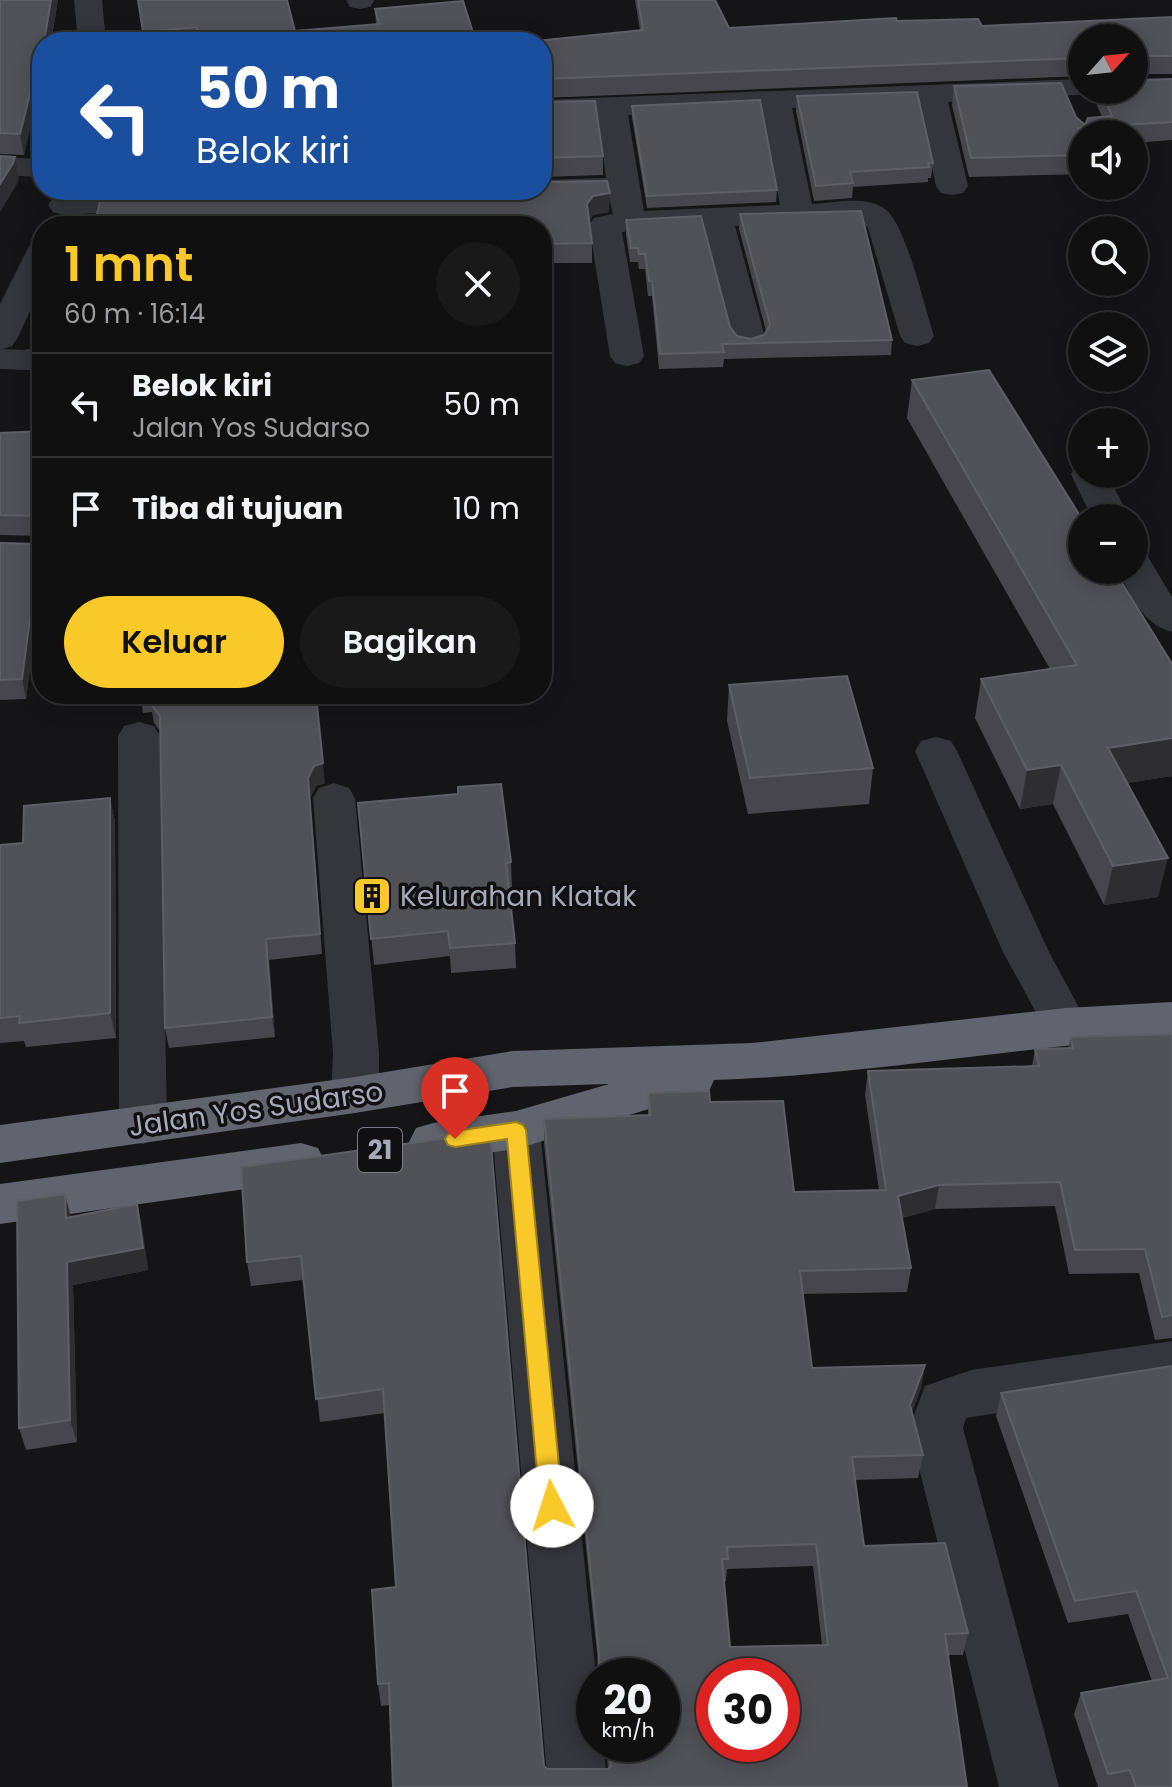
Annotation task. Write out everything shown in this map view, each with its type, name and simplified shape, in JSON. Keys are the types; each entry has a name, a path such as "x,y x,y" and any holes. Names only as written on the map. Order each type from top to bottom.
{"highway":[{"name":"21","path":"752,1061 1066,1026 1172,1019"},
{"name":"Jalan Yos Sudarso","path":"0,1144 355,1095 513,1069 752,1061"},
{"name":"Jalan Yos Sudarso","path":"0,1204 516,1130 752,1061"}],"street":[{"path":"88,0 91,32"},
{"path":"931,93 952,186"},
{"path":"552,109 931,93 1068,96"},
{"path":"775,98 798,213"},
{"path":"612,106 630,221"},
{"path":"0,166 32,168"},
{"path":"552,189 623,187"},
{"path":"63,207 95,215 187,202"},
{"path":"627,356 605,225 630,221 861,211 873,215 883,226 917,336"},
{"path":"717,218 749,341"},
{"path":"0,339 30,266"},
{"path":"0,359 32,359"},
{"path":"1144,584 1153,601 1172,619"},
{"path":"139,736 143,1125"},
{"path":"936,751 1026,952 1066,1026"},
{"path":"334,798 356,1053 355,1095"},
{"path":"516,1130 578,1787"},
{"path":"1029,1787 936,1428 944,1402 971,1393 1172,1363"}],"building":[{"path":"0,0 51,0 46,32 32,32 32,86 20,134 0,133"},
{"path":"138,0 287,0 295,31 379,24 375,9 463,1 473,32 198,32 197,27 143,32"},
{"path":"638,0 715,0 729,28 896,18 897,21 978,19 982,26 1172,17 1172,56 1148,56 1148,24 1068,24 1068,59 552,79 552,39 643,30"},
{"path":"1172,79 1172,122 1087,120 1112,116 1107,104 1148,104 1148,80"},
{"path":"1061,83 1079,120 1068,120 1068,155 971,158 954,86"},
{"path":"917,92 933,163 928,163 929,167 850,172 853,183 816,186 797,96"},
{"path":"760,100 777,190 647,196 632,106"},
{"path":"595,101 603,156 552,158 552,102"},
{"path":"0,156 15,157 0,184"},
{"path":"607,181 610,193 593,196 587,204 592,243 552,244 552,216 96,216 100,200 552,200 552,182"},
{"path":"861,211 892,340 722,344 724,352 660,354 652,281 649,281 645,254 639,254 638,248 631,248 626,220 701,216 730,327 737,336 751,339 764,335 770,325 740,214"},
{"path":"989,370 1073,504 1068,504 1068,584 1123,584 1172,664 1172,738 1108,748 1168,858 1113,866 1061,765 1027,770 981,679 1077,665 912,380"},
{"path":"32,431 32,516 0,515 0,433"},
{"path":"0,543 32,544 32,603 22,679 0,680"},
{"path":"847,676 873,768 750,778 729,685"},
{"path":"151,704 317,704 323,763 314,766 308,778 320,934 266,939 272,1017 165,1028 160,716"},
{"path":"501,784 511,862 506,863 515,943 450,948 448,931 371,939 358,803 458,794 458,787"},
{"path":"110,798 110,1013 19,1023 20,1016 0,1018 0,845 23,843 24,806"},
{"path":"1172,1034 1172,1315 1162,1317 1145,1249 1075,1250 1060,1182 939,1185 898,1196 911,1268 800,1271 812,1368 925,1365 910,1405 923,1455 852,1457 864,1546 945,1543 968,1633 945,1634 967,1787 393,1787 389,1683 378,1684 372,1590 396,1587 383,1389 316,1399 301,1256 247,1262 241,1167 490,1132 544,1766 547,1769 608,1769 611,1762 680,1762 680,1658 599,1658 544,1119 650,1115 648,1093 709,1091 710,1102 783,1101 794,1192 886,1190 868,1071 1039,1066 1035,1049 1073,1048 1071,1037","holes":["816,1544 828,1645 730,1647 722,1559 728,1559 727,1547"]},
{"path":"65,1194 66,1218 137,1204 143,1248 67,1262 70,1420 19,1428 17,1201"},
{"path":"1172,1366 1172,1787 1136,1787 1130,1770 1108,1774 1081,1693 1168,1678 1136,1591 1075,1601 1001,1393"}],"place":[{"name":"Kelurahan Klatak","path":"372,896"}],"route":[{"path":"455,1139 516,1130 552,1506"}]}
